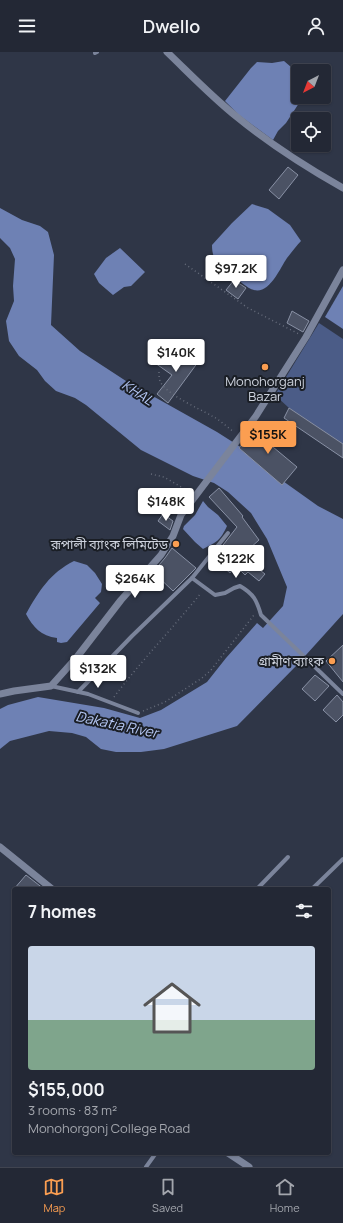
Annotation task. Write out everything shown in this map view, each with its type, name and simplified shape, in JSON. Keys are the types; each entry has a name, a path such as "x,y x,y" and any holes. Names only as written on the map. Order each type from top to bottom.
{"street":[{"path":"167,52 235,116 253,130 293,158 343,188"},
{"path":"52,686 77,657 121,600 161,555 173,536 181,516 256,416 306,337 343,270"},
{"path":"78,692 100,671 132,636 192,578 228,533"},
{"path":"192,578 204,588 215,594 225,593 240,586 253,594 261,616 343,694"},
{"path":"2,692 52,686 110,702 138,713"},
{"path":"0,847 50,887"},
{"path":"259,887 288,857"},
{"path":"314,887 343,859"},
{"path":"146,1167 155,1155"},
{"path":"231,1155 249,1167"}],"path":[{"path":"184,264 248,308 306,337"},
{"path":"159,372 160,381 163,386 177,397 213,416 239,439"},
{"path":"150,474 164,477 197,496"},
{"path":"110,702 204,588"},
{"path":"138,713 165,702 202,678 211,670 259,609"}],"shaded area":[{"path":"319,323 343,339 343,444 289,408 275,395"}],"water":[{"path":"284,61 291,67 291,104 298,104 293,112 291,112 291,115 278,131 273,140 239,115 225,101 257,62 272,63"},
{"path":"252,204 268,209 290,225 301,241 287,258 270,284 260,290 249,288 223,268 217,262 212,250 212,245"},
{"path":"0,208 22,220 40,226 48,232 54,255 51,325 80,351 126,381 239,446 273,474 318,506 343,519 343,614 296,666 237,726 164,749 141,752 116,752 101,749 86,737 72,733 49,731 10,741 0,749 0,709 8,705 38,697 104,708 140,718 161,710 207,682 257,623 263,628 283,606 287,587 267,539 251,513 228,492 214,483 193,476 141,450 86,405 75,398 56,391 45,381 37,370 19,356 9,341 6,321 14,301 13,286 15,259 10,248 0,238"},
{"path":"120,248 145,272 131,286 124,287 113,295 99,283 94,274 106,258"},
{"path":"343,286 343,329 325,317"},
{"path":"203,501 227,526 218,540 212,545 203,549 183,529 195,515"},
{"path":"74,561 87,565 95,573 102,584 101,592 95,598 100,603 67,642 61,643 57,642 57,638 46,635 38,630 26,614 46,583 58,571"}],"building":[{"path":"288,167 298,175 279,199 269,190"},
{"path":"234,280 246,288 238,299 226,290"},
{"path":"292,311 309,321 303,332 287,323"},
{"path":"162,351 181,364 190,351 201,358 168,403 157,394 172,375 155,363"},
{"path":"289,408 343,444 343,458 284,418"},
{"path":"255,425 277,441 273,447 297,467 282,485 239,448 253,431 251,430"},
{"path":"219,488 243,516 242,517 259,540 249,549 250,551 244,558 265,574 259,581 248,572 245,575 236,566 230,573 213,558 237,527 209,497"},
{"path":"163,514 173,521 170,530 158,521"},
{"path":"172,548 196,568 173,591 153,572"},
{"path":"343,645 343,682 326,661"},
{"path":"315,675 329,686 315,701 302,689"},
{"path":"337,695 343,702 343,715 336,722 323,710"},
{"path":"26,875 41,887 16,887"}],"place":[{"name":"Monohorganj Bazar","path":"265,367"},
{"name":"রূপালী ব্যাংক লিমিটেড","path":"176,544"},
{"name":"গ্রামীণ ব্যাংক","path":"332,661"}],"water label":[{"name":"KHAL","path":"138,392"},
{"name":"Dakatia River","path":"117,724"}]}
